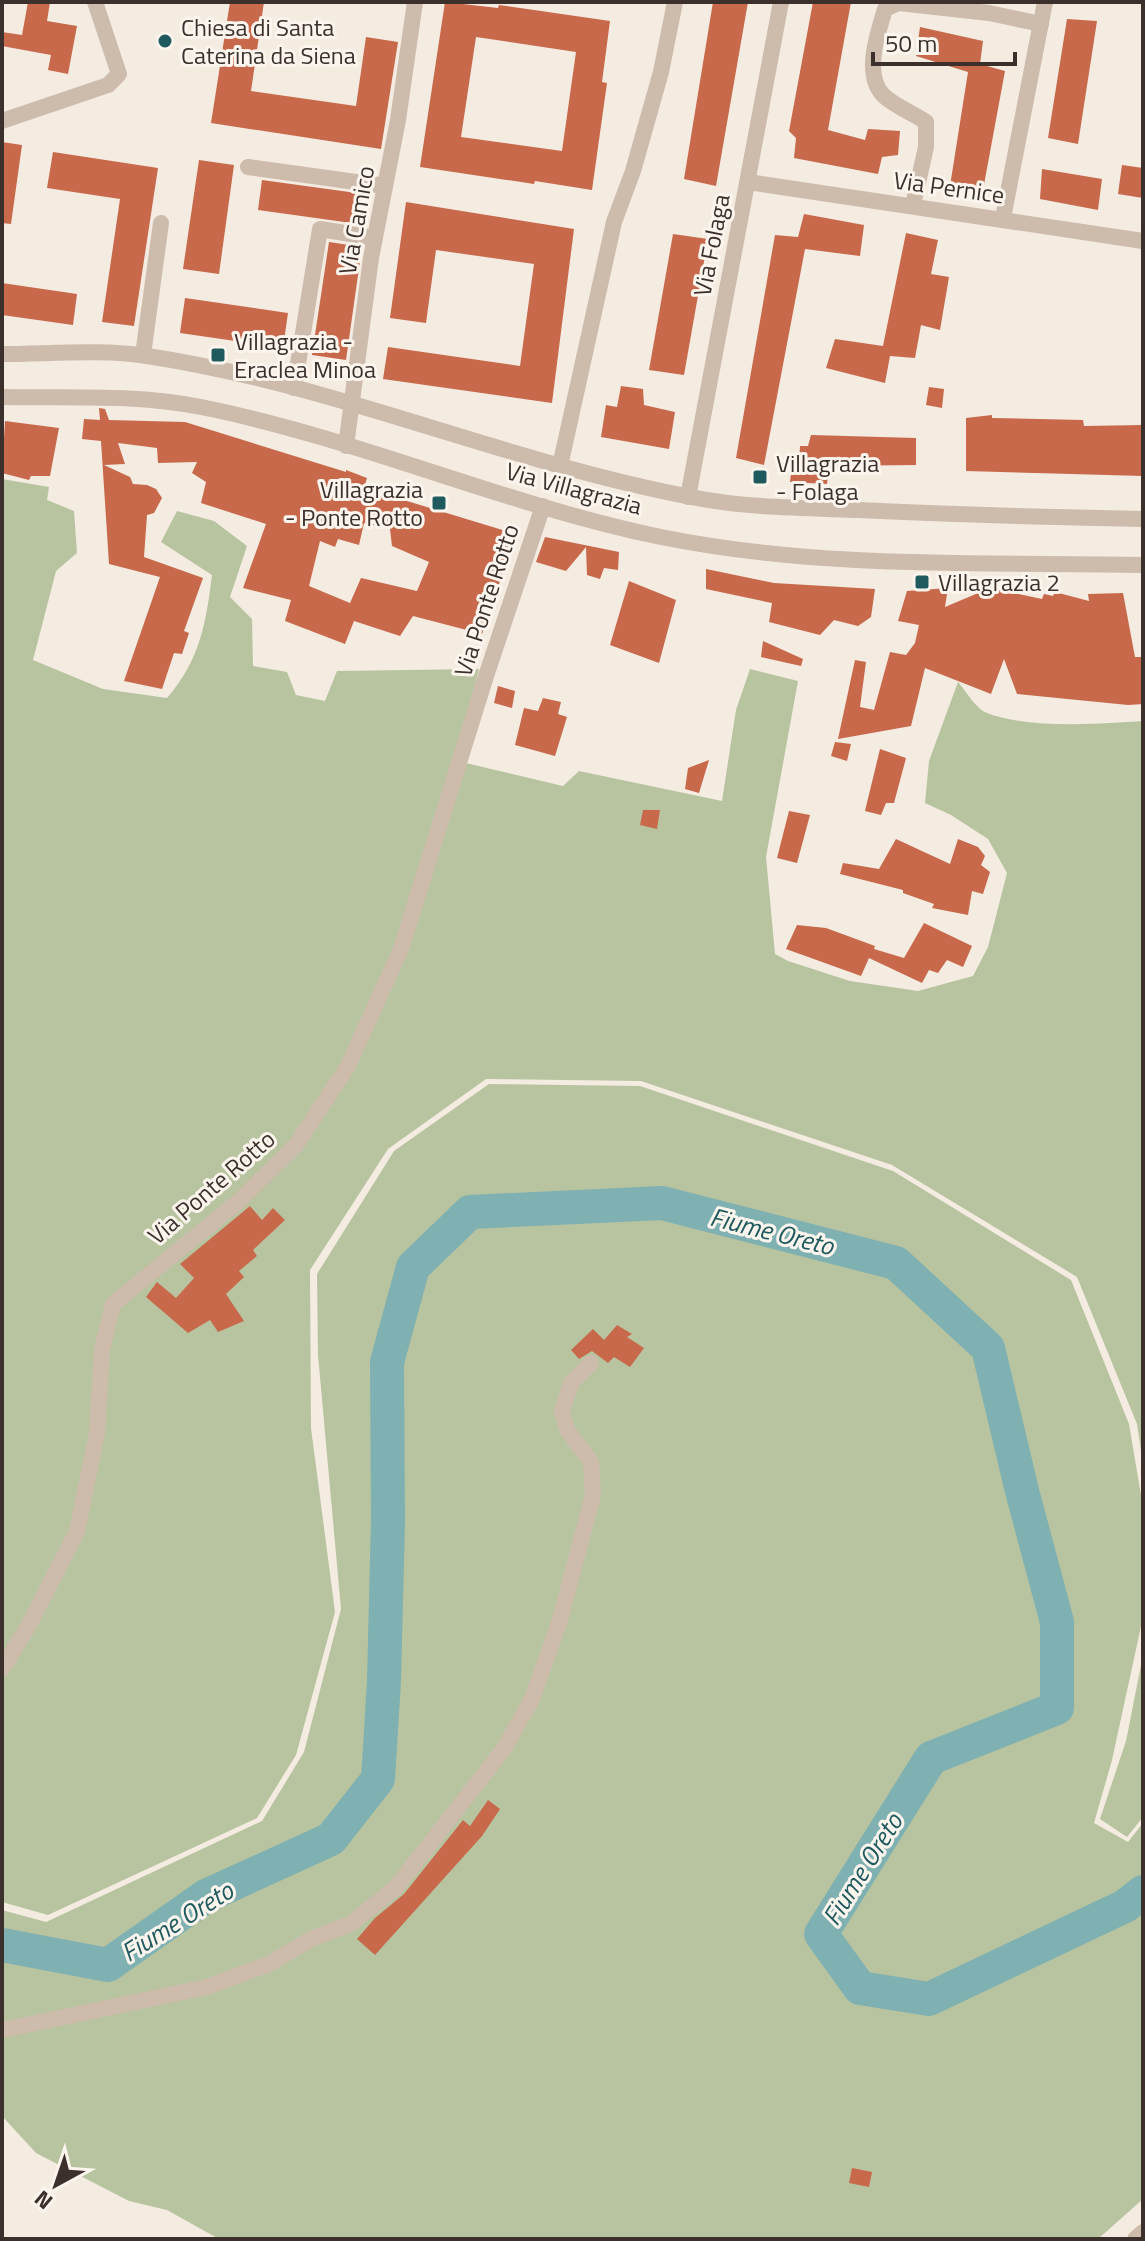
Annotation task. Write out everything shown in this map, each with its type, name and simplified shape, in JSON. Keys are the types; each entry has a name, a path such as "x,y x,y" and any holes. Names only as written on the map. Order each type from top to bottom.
{"street":[{"path":"2,121 108,85 119,74 95,2"},
{"name":"Via Camico","path":"346,446 375,238 398,120 415,2"},
{"path":"560,466 614,222 633,171 661,72 675,2"},
{"name":"Via Folaga","path":"688,497 781,2"},
{"path":"1003,218 1045,2"},
{"path":"913,205 926,147 926,122 883,95 874,80 876,41 885,9 899,3 989,13 1041,24"},
{"path":"248,167 385,186"},
{"name":"Via Pernice","path":"748,182 1143,241"},
{"path":"143,355 161,223"},
{"path":"294,388 320,229 375,238"},
{"name":"Via Villagrazia","path":"2,354 143,355 225,370 353,403 560,466 688,497 750,505 1143,519"},
{"name":"Via Villagrazia","path":"2,397 139,399 198,406 265,421 543,506 659,536 756,553 850,560 1143,565"},
{"name":"Via Ponte Rotto","path":"2,1669 30,1623 77,1531 97,1433 102,1349 113,1304 239,1201 296,1145 348,1066 401,949 543,506"},
{"path":"2,2030 207,1987 257,1969 311,1939 352,1923 396,1887 503,1750 532,1699 560,1620 593,1495 591,1462 567,1430 562,1411 571,1383 591,1363"},
{"path":"1135,2239 1143,2232"}],"green space":[{"path":"2,479 49,487 47,500 74,511 77,553 56,571 33,660 103,689 167,698 194,655 204,625 212,575 161,542 177,511 214,521 247,546 230,597 252,619 253,666 287,672 296,695 325,701 337,671 479,669 460,745 466,763 563,786 579,771 722,801 736,710 750,669 798,681 766,857 775,954 850,981 918,991 973,976 988,947 1007,873 988,839 951,815 925,803 929,761 958,682 983,711 1004,718 1064,724 1143,721 1143,1464 1137,1424 1077,1277 892,1165 641,1081 486,1079 388,1149 310,1270 311,1428 335,1612 296,1755 257,1818 48,1915 2,1902"},
{"path":"489,1084 640,1086 893,1171 1071,1280 1129,1424 1143,1507 1143,1617 1112,1760 1094,1823 1128,1842 1143,1823 1143,2199 1098,2239 219,2239 167,2210 129,2201 36,2153 2,2116 2,1910 46,1922 262,1821 304,1752 341,1609 318,1355 317,1274 394,1151"},
{"path":"1143,1655 1143,1817 1127,1837 1100,1819 1126,1741"}],"building":[{"path":"28,2 50,2 47,21 77,26 68,74 48,70 51,55 2,46 2,32 22,35"},
{"path":"230,2 264,2 251,91 356,106 366,37 398,42 381,149 211,123"},
{"path":"445,2 498,8 499,5 610,21 602,82 607,83 592,190 420,167","holes":["476,37 576,52 562,151 461,137"]},
{"path":"713,2 748,2 716,186 684,179"},
{"path":"813,2 851,2 828,130 865,140 868,129 900,131 898,155 882,157 878,174 794,158 796,138 789,131"},
{"path":"1067,19 1097,21 1078,144 1048,138"},
{"path":"920,27 983,41 980,64 1005,71 983,190 950,186 968,72 916,56"},
{"path":"2,142 22,145 11,224 2,223"},
{"path":"53,152 158,168 134,326 102,322 120,199 47,188"},
{"path":"199,160 234,165 219,274 183,269"},
{"path":"1122,165 1143,168 1143,198 1118,194"},
{"path":"1042,169 1102,179 1098,210 1040,199"},
{"path":"262,180 371,195 366,225 258,210"},
{"path":"406,202 574,229 552,403 383,379 388,347 520,366 534,264 436,250 426,323 390,318"},
{"path":"804,214 864,225 860,256 805,249 764,465 736,458 775,235 798,237"},
{"path":"906,233 938,240 931,274 949,277 940,330 921,325 915,358 890,356 885,383 826,368 835,339 883,346"},
{"path":"673,234 708,239 684,375 649,370"},
{"path":"329,242 362,247 346,360 312,355"},
{"path":"2,283 77,294 73,325 2,315"},
{"path":"185,298 288,313 283,348 180,333"},
{"path":"621,386 643,389 644,405 675,412 669,449 601,437 606,405 617,407"},
{"path":"929,387 944,389 942,408 926,405"},
{"path":"99,408 105,409 109,420 185,422 346,470 367,478 364,488 516,534 482,634 413,616 400,636 354,621 345,644 285,621 291,600 243,588 266,524 201,503 206,482 192,473 197,462 158,463 157,448 118,443 125,464 104,465 130,477 133,484 156,489 162,498 154,513 147,515 144,557 203,578 184,631 189,633 182,654 174,653 162,689 124,681 160,577 109,564 101,441 82,439 84,419 100,420","holes":["364,523 390,529 392,546 429,562 417,591 361,578 350,603 309,586 320,541 335,547 338,539 359,545"]},
{"path":"992,415 992,418 1083,420 1084,426 1143,425 1143,476 966,471 966,418"},
{"path":"5,421 59,428 50,476 31,476 29,480 2,473"},
{"path":"811,435 916,438 916,465 829,466 827,484 790,482 792,466 799,464 800,446 808,446"},
{"path":"545,537 619,552 618,570 604,568 600,579 587,575 586,547 566,571 536,562"},
{"path":"706,569 774,583 875,589 871,617 858,626 834,620 820,635 769,622 772,603 706,589"},
{"path":"629,581 676,600 659,663 610,645"},
{"path":"948,588 945,607 990,588 1042,599 1044,594 1053,596 1055,592 1089,601 1088,594 1123,593 1135,657 1143,657 1143,704 1017,694 1004,659 991,694 925,668 911,726 838,739 855,660 866,662 860,707 874,710 890,652 906,655 915,643 919,625 898,621 907,591"},
{"path":"763,641 803,659 801,666 761,657"},
{"path":"498,686 515,691 512,708 494,703"},
{"path":"543,698 561,702 558,714 567,717 555,756 515,745 524,708 538,711"},
{"path":"835,742 851,744 847,761 831,756"},
{"path":"880,749 906,758 894,803 886,803 881,815 865,811"},
{"path":"709,760 699,793 685,789 688,768"},
{"path":"643,810 660,810 657,829 640,825"},
{"path":"789,811 810,815 797,863 777,858"},
{"path":"896,839 950,864 958,839 978,847 985,856 981,865 990,872 983,894 972,891 968,915 932,908 934,904 903,893 903,890 840,874 843,863 879,869"},
{"path":"924,923 972,946 963,967 947,960 938,973 929,970 922,983 869,958 861,976 786,949 797,925 826,928 904,958"},
{"path":"250,1206 262,1220 273,1208 285,1220 253,1250 257,1256 239,1271 244,1277 226,1294 244,1321 218,1332 210,1320 188,1333 146,1297 157,1282 176,1298 194,1278 180,1264"},
{"path":"617,1325 632,1334 627,1337 644,1348 630,1367 614,1357 608,1363 592,1351 579,1359 571,1350 593,1329 604,1340"},
{"path":"488,1800 500,1809 482,1836 375,1955 357,1939 375,1918 404,1894 463,1820 470,1826"},
{"path":"852,2168 872,2172 869,2187 849,2183"}],"waterway":[{"name":"Fiume Oreto","path":"2,1945 108,1965 206,1896 331,1839 378,1779 388,1520 387,1362 413,1267 470,1212 662,1203 896,1263 988,1348 1057,1622 1057,1708 931,1758 821,1934 860,1988 929,1999 1125,1906 1143,1892"}],"place":[{"name":"Chiesa di Santa Caterina da Siena","path":"165,41"},
{"name":"Villagrazia - Eraclea Minoa","path":"218,355"},
{"name":"Villagrazia - Folaga","path":"760,477"},
{"name":"Villagrazia - Ponte Rotto","path":"439,503"},
{"name":"Villagrazia 2","path":"922,582"}]}
